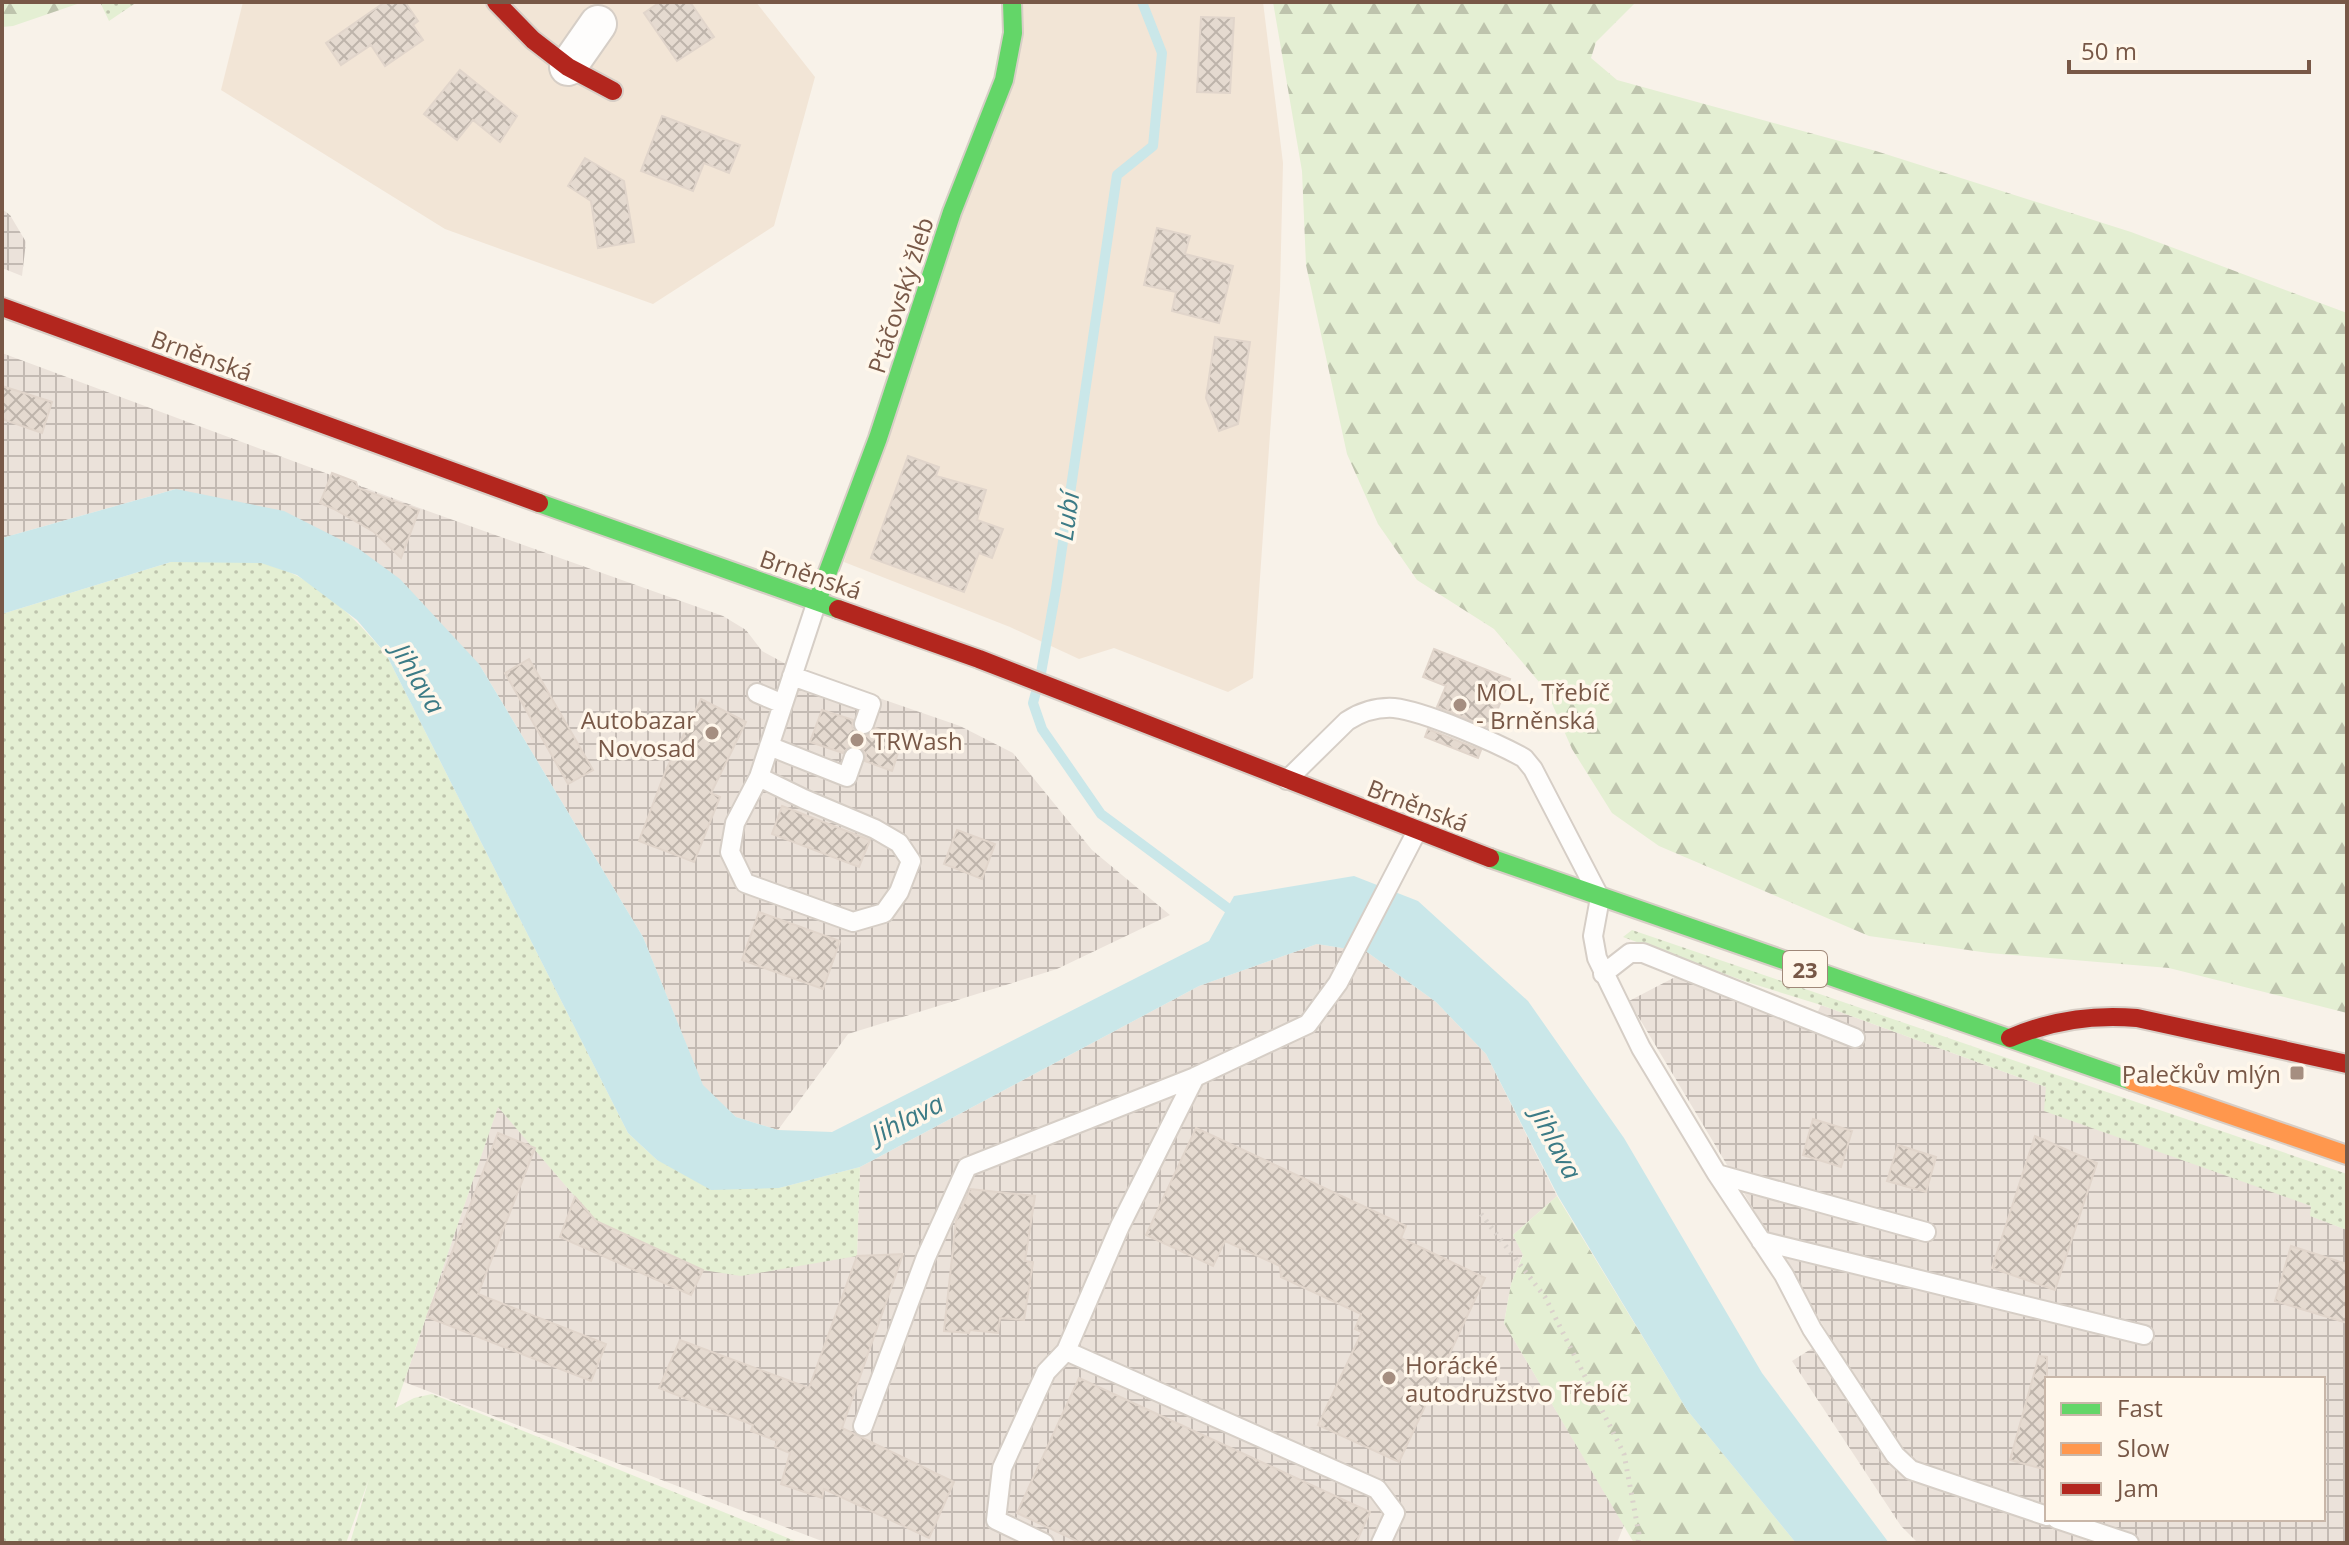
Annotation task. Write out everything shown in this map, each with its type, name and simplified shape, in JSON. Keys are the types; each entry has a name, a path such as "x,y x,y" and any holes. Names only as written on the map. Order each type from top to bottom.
{"main road":[{"path":"496,2 533,40 568,67 613,91"},
{"name":"Ptáčovský žleb","path":"817,601 878,438 952,212 1000,93 1010,58 1012,2"},
{"name":"Brněnská","path":"2,307 608,529 979,659 1417,831 1600,898"},
{"name":"23","path":"1600,898 2347,1155"},
{"path":"2010,1038 2053,1021 2109,1015 2137,1018 2347,1064"}],"street":[{"path":"568,67 598,24"}],"lane":[{"path":"759,777 875,829 899,843 911,861 899,892 884,913 853,922 745,883 730,852 735,823 759,777 817,601"},
{"path":"792,676 871,704 864,724"},
{"path":"757,693 783,704"},
{"path":"1287,780 1358,713 1391,708 1419,714 1524,758 1544,788 1600,898 1593,936 1603,974 1641,1048 1717,1174 1784,1275 1812,1329 1895,1455 1911,1470 2045,1515"},
{"path":"769,746 847,777 854,757"},
{"path":"863,1426 926,1257 967,1167 1195,1077 1308,1024 1338,983 1417,831"},
{"path":"1603,974 1630,953 1643,953 1855,1038"},
{"path":"1044,1543 996,1520 1002,1468 1046,1372 1066,1351 1120,1226 1195,1077"},
{"path":"1717,1174 1926,1232"},
{"path":"1761,1241 2144,1335"},
{"path":"1066,1351 1377,1489 1395,1513 1381,1543"},
{"path":"2063,1521 2129,1543"}],"path":[{"path":"1481,1214 1545,1297 1624,1454 1638,1543"}],"shaded area":[{"path":"243,2 756,2 815,77 774,226 653,304 445,229 221,90"},
{"path":"1023,2 1263,2 1283,163 1280,290 1253,678 1228,692 1114,648 1079,659 1010,627 844,562"},
{"path":"2,209 10,215 26,242 22,276 2,268"},
{"path":"2,353 425,510 723,616 746,630 762,651 795,669 960,726 1013,753 1092,850 1170,915 1057,969 848,1034 778,1130 736,1117 703,1086 643,937 479,664 176,489 2,538"},
{"path":"1317,944 1367,952 1436,1002 1486,1054 1557,1196 1513,1235 1523,1254 1511,1284 1504,1323 1624,1525 1617,1543 827,1543 404,1382 498,1106 596,1221 857,1256 860,1167 1199,986"},
{"path":"1679,975 1809,1030 1821,1005 2046,1087 2311,1206 2311,1216 2347,1230 2347,1543 1918,1543 1901,1526 1792,1361 1830,1337 1629,1001"}],"green space":[{"path":"2,2 83,2 2,27"},
{"path":"100,2 137,2 109,21"},
{"path":"1273,2 1636,2 1596,42 1591,58 1617,80 1876,151 2131,232 2347,313 2347,1013 2169,968 1989,953 1869,936 1659,846 1612,813 1572,749 1546,690 1494,629 1417,580 1378,524 1347,454 1306,265 1302,171"},
{"path":"244,561 282,569 316,587 331,599 386,654 628,1133 657,1160 779,1188 860,1167 857,1256 741,1276 703,1270 596,1221 498,1107 395,1408 414,1398 432,1394 800,1543 350,1543 369,1479 346,1543 2,1543 2,614 171,562"},
{"path":"1632,930 2347,1174 2347,1230 2310,1216 2311,1206 2044,1111 2046,1087 1623,937"},
{"path":"1557,1196 1687,1410 1796,1543 1634,1543 1504,1323 1511,1284 1523,1255 1513,1235"}],"water":[{"name":"Jihlava","path":"176,489 284,511 359,549 400,579 479,664 643,937 703,1085 736,1117 778,1130 832,1132 1209,941 1234,896 1354,876 1418,901 1528,1001 1624,1138 1762,1373 1889,1543 1796,1543 1687,1410 1558,1196 1486,1054 1436,1002 1367,952 1317,944 1199,986 860,1167 779,1188 711,1190 657,1160 628,1133 386,654 357,620 297,575 261,563 171,562 2,614 2,538"}],"building":[{"path":"385,2 405,2 418,21 413,25 423,40 385,66 371,45 341,65 326,43"},
{"path":"660,2 690,2 714,37 677,61 644,13"},
{"path":"1201,17 1234,18 1230,93 1197,92"},
{"path":"460,70 517,116 500,142 473,120 457,140 424,114"},
{"path":"662,116 740,145 729,173 704,163 693,191 641,171"},
{"path":"585,158 624,181 634,242 598,248 591,201 568,186"},
{"path":"1157,228 1190,236 1185,254 1233,266 1219,323 1172,311 1176,292 1144,285"},
{"path":"1215,337 1250,342 1238,424 1219,431 1206,398"},
{"path":"2,386 52,402 42,433 2,419"},
{"path":"908,456 939,467 936,476 986,490 977,520 1003,529 992,558 979,553 964,592 871,558"},
{"path":"332,473 356,482 358,488 419,510 401,558 374,532 320,503"},
{"path":"1434,649 1510,679 1490,728 1437,707 1446,686 1423,677"},
{"path":"529,659 593,770 568,784 505,673"},
{"path":"701,699 746,722 711,793 720,797 694,862 639,841 666,770"},
{"name":"TRWash","path":"822,710 853,720 852,727 859,735 867,736 875,728 903,738 892,771 865,761 866,754 859,746 851,745 843,753 810,742"},
{"path":"1428,729 1481,750 1478,758 1425,737"},
{"path":"782,806 870,840 859,867 772,834"},
{"path":"957,830 995,844 982,879 944,864"},
{"path":"759,912 840,941 823,989 742,960"},
{"path":"1813,1119 1852,1131 1841,1167 1803,1155"},
{"path":"1196,1128 1406,1226 1401,1238 1485,1278 1399,1462 1318,1425 1362,1332 1355,1329 1361,1314 1281,1277 1280,1266 1225,1241 1213,1266 1146,1235"},
{"path":"498,1133 535,1148 478,1294 606,1344 591,1381 427,1317"},
{"path":"2035,1136 2097,1163 2055,1290 1992,1268"},
{"path":"1898,1145 1936,1157 1926,1192 1887,1181"},
{"path":"970,1189 1035,1196 1025,1261 1033,1262 1024,1320 1000,1318 998,1333 944,1331 956,1221"},
{"path":"575,1197 596,1221 703,1270 691,1295 560,1237"},
{"path":"2291,1246 2347,1264 2347,1323 2275,1301"},
{"path":"903,1254 842,1428 954,1482 929,1538 824,1489 822,1498 781,1484 790,1453 775,1447 777,1441 751,1431 753,1425 659,1388 680,1340 809,1388 857,1256"},
{"path":"2039,1356 2047,1357 2045,1469 2010,1460"},
{"path":"1079,1378 1370,1512 1356,1543 1081,1543 1017,1513"}],"waterway":[{"name":"Lubí","path":"1041,673 1117,175 1153,146 1162,53 1142,2"},
{"name":"Lubí","path":"1036,692 1033,703 1042,729 1101,814 1237,915"}],"traffic: fast":[{"path":"817,601 878,438 952,212 1004,80 1013,33 1012,2"},
{"path":"539,503 838,609"},
{"path":"1490,858 2132,1081"}],"traffic: slow":[{"path":"2132,1081 2347,1155"}],"traffic: jam":[{"path":"496,2 533,40 568,67 613,91"},
{"path":"2,307 539,503"},
{"path":"838,609 979,659 1490,858"},
{"path":"2010,1038 2072,1020 2137,1018 2347,1064"}],"place":[{"name":"MOL, Třebíč - Brněnská","path":"1460,705"},
{"name":"Autobazar Novosad","path":"712,733"},
{"name":"TRWash","path":"857,740"},
{"name":"Palečkův mlýn","path":"2297,1073"},
{"name":"Horácké autodružstvo Třebíč","path":"1389,1378"}]}
